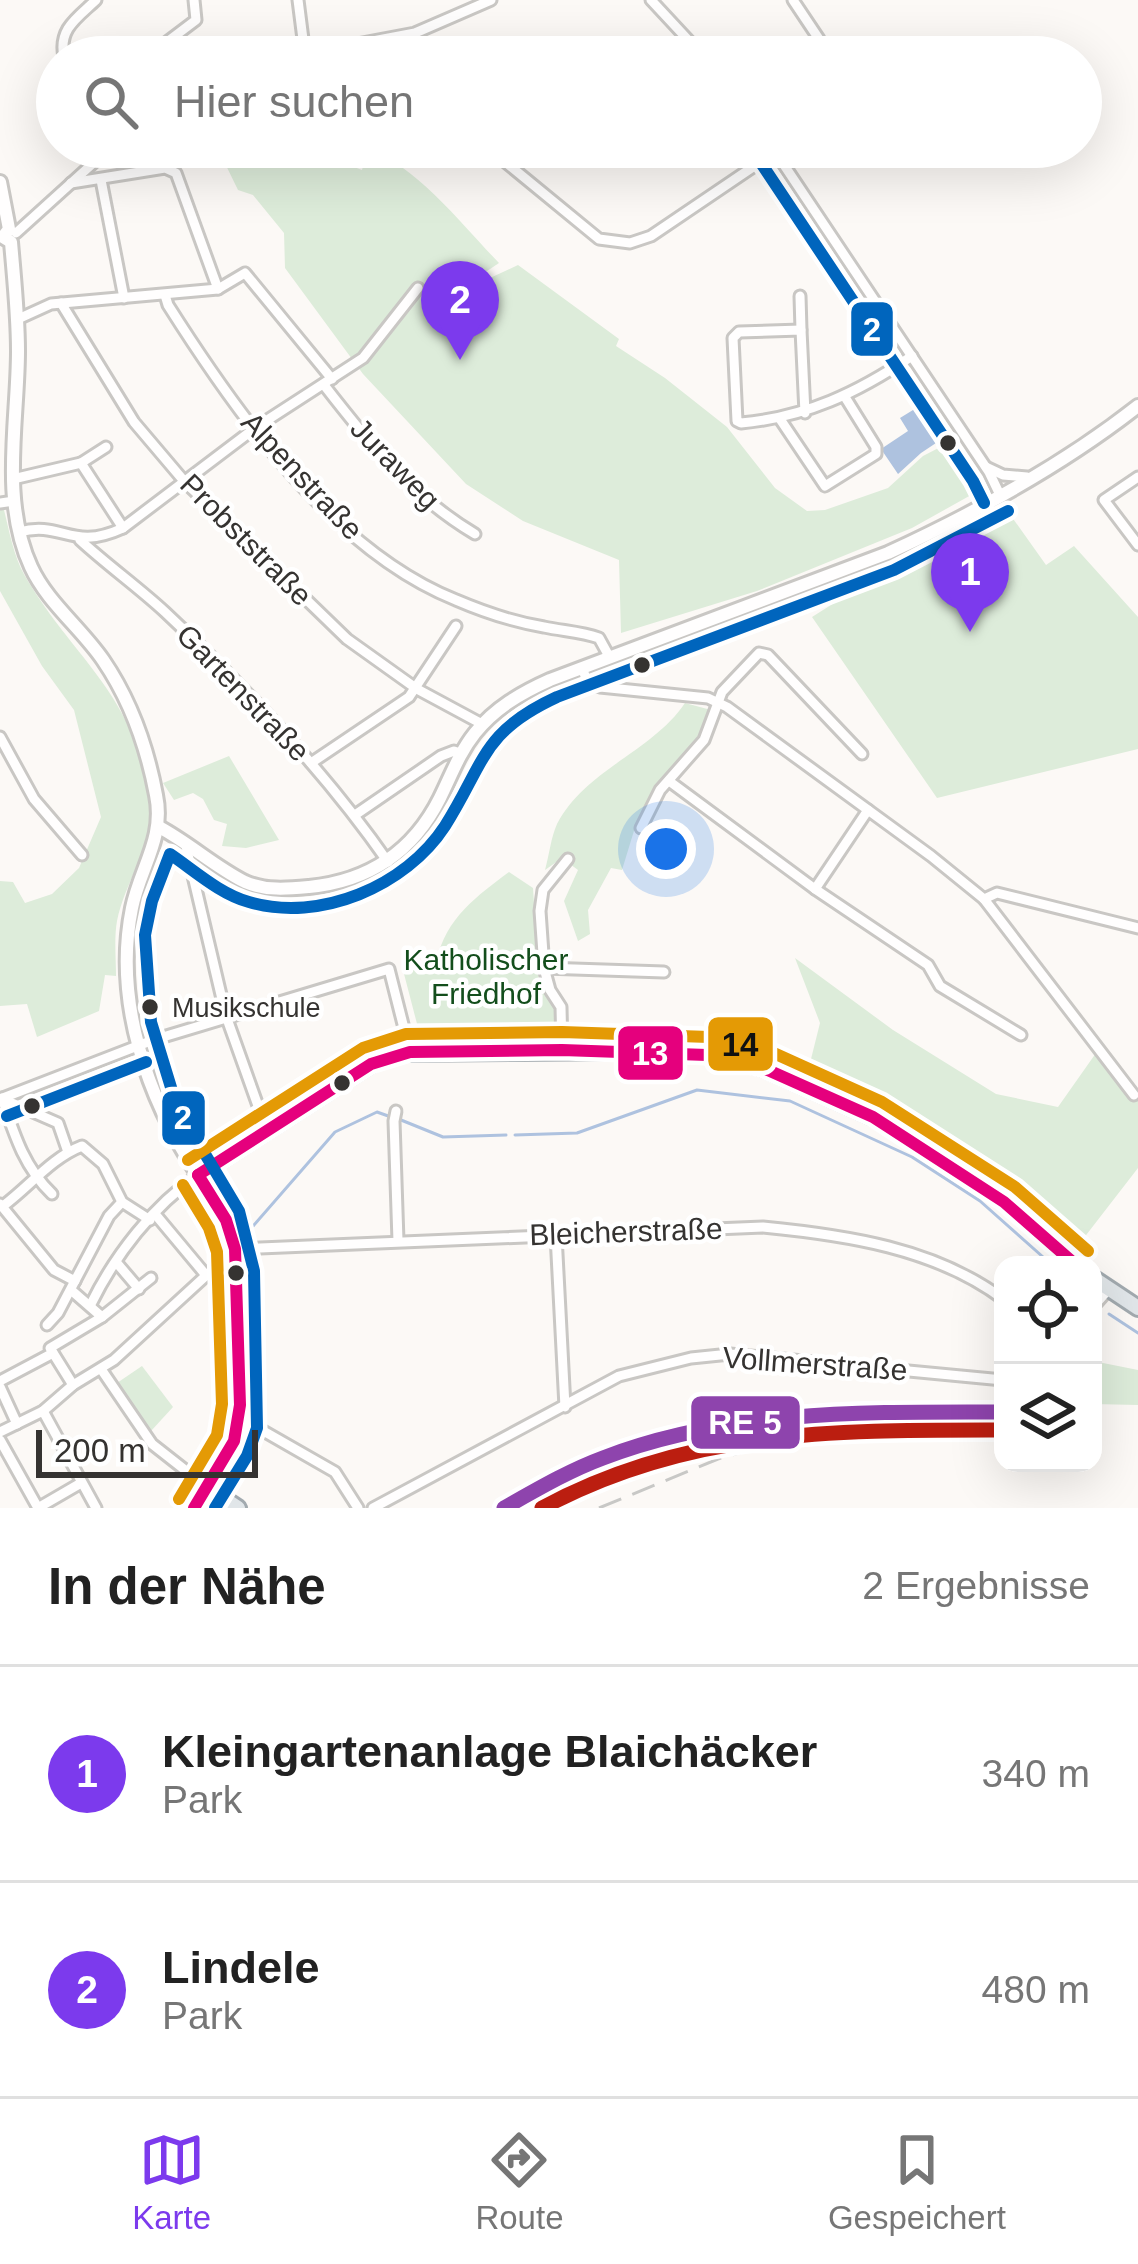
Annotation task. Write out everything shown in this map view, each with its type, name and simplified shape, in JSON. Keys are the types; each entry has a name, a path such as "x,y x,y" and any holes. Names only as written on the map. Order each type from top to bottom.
{"main road":[{"path":"0,182 17,319 14,479 7,502 32,570 103,660 130,709 151,770 159,827 130,916 130,996 139,1046 161,1115 226,1220 235,1249 239,1417 234,1441 194,1508"},
{"path":"159,827 246,882 281,890 360,877 388,862 418,836 460,753 482,724 514,697 888,553 1000,495 1138,406"},
{"path":"155,845 185,842"},
{"path":"199,1175 375,1061 410,1052 707,1055 761,1067 873,1117 1004,1202 1066,1256"},
{"path":"1102,1284 1138,1308"},
{"path":"208,1488 238,1508"}],"street":[{"path":"63,36 96,0"},
{"path":"175,36 196,20 194,0"},
{"path":"298,0 303,36"},
{"path":"400,36 441,24 491,0"},
{"path":"651,0 684,36"},
{"path":"793,0 817,36"},
{"path":"8,236 87,168"},
{"path":"17,319 61,303 218,289 176,173 165,168 71,183"},
{"path":"513,168 599,239 630,243 651,236 747,168"},
{"path":"785,168 1000,495"},
{"path":"101,180 124,298"},
{"name":"Juraweg","path":"218,289 245,273 380,458 440,513 475,534"},
{"path":"19,532 39,527 80,540 123,528 256,428 364,358 418,288"},
{"name":"Alpenstraße","path":"165,295 219,384 339,523 394,568 437,592 487,611 592,635 604,643 610,658"},
{"path":"800,296 805,412"},
{"name":"Probststraße","path":"61,303 134,422 184,481 347,639 417,689 482,724"},
{"path":"802,330 739,332 733,338 737,421 780,419 805,412 845,397 912,356"},
{"path":"780,419 825,486 876,454 845,397"},
{"path":"14,479 81,463 106,447"},
{"path":"81,463 123,528"},
{"path":"984,465 1003,475 1032,476"},
{"path":"1138,477 1104,500 1138,545"},
{"name":"Gartenstraße","path":"80,540 163,610 311,763 388,862"},
{"path":"311,763 417,689 456,626"},
{"path":"641,828 651,804 704,740 722,692 755,655 765,653 862,754"},
{"path":"582,668 588,683 600,687 718,702 984,899 1134,1095"},
{"path":"0,737 34,799 82,855"},
{"path":"355,815 440,756 460,753"},
{"path":"669,781 928,965 940,986 1022,1035"},
{"path":"815,889 868,810"},
{"path":"185,842 226,1016 267,1131"},
{"path":"562,1050 561,1007 544,968 540,931 543,890 568,859"},
{"path":"984,899 997,892 1138,928"},
{"path":"544,968 664,972"},
{"path":"0,1098 226,1016 389,969 410,1052"},
{"path":"0,1098 58,1123 68,1151"},
{"path":"0,1098 20,1150 36,1179 52,1194"},
{"path":"395,1116 398,1241"},
{"path":"102,1317 54,1270 2,1205 68,1151 82,1146 104,1164 122,1202 152,1216 205,1274"},
{"path":"91,1304 152,1216 199,1175"},
{"path":"47,1325 109,1216 122,1202"},
{"name":"Bleicherstraße","path":"235,1249 763,1227 926,1257 964,1273 994,1293"},
{"path":"556,1234 565,1406"},
{"path":"81,1483 38,1508 0,1436 101,1369 235,1249"},
{"path":"116,1262 139,1289"},
{"path":"17,1424 0,1384 151,1279"},
{"path":"1102,1297 1109,1289"},
{"path":"52,1351 73,1384"},
{"name":"Vollmerstraße","path":"373,1508 620,1376 691,1358 730,1354 994,1379"},
{"path":"101,1369 152,1444 208,1488"},
{"path":"43,1411 96,1508"},
{"path":"239,1417 335,1472 358,1508"}],"green space":[{"path":"227,168 402,168 499,263 484,273 469,273 477,284 518,265 619,339 616,346 727,427 775,488 807,511 825,510 888,488 923,456 954,440 980,480 980,490 912,528 757,591 621,633 619,560 523,521 466,484 363,374 285,268 284,233 253,195 238,190"},
{"path":"3,506 25,576 99,678 130,730 149,798 148,831 117,921 116,976 105,975 99,1011 37,1037 27,1004 0,1006 0,881 13,882 25,903 52,894 79,868 101,817 74,710 42,666 0,591"},
{"path":"1009,513 1046,565 1074,546 1138,617 1138,749 937,798 812,617"},
{"path":"685,703 711,710 692,748 654,789 637,821 622,870 611,868 588,910 590,934 578,941 564,901 578,870 562,858 545,870 557,824 585,789 655,735"},
{"path":"229,756 279,840 246,848 222,846 227,824 214,820 203,799 193,793 174,800 163,783"},
{"name":"Katholischer Friedhof","path":"509,872 533,888 539,980 556,1007 556,1041 519,1041 496,1036 495,1030 481,1030 481,1037 422,1043 403,970 437,960 455,920"},
{"path":"795,958 893,1030 996,1094 1058,1107 1096,1053 1130,1098 1138,1095 1138,1168 1073,1252 1021,1202 869,1103 806,1079 820,1023"},
{"path":"1102,1363 1138,1370 1138,1405 1102,1404"},
{"path":"142,1366 173,1407 151,1431 117,1383"}],"water":[{"path":"926,402 948,435 898,474 881,449 908,431 900,418"}],"waterway":[{"path":"515,1135 577,1133 697,1090 790,1101 912,1157 980,1201 1042,1256"},
{"path":"247,1233 335,1132 377,1112 391,1117"},
{"path":"401,1120 443,1137 506,1135"},
{"path":"1109,1314 1138,1333"}],"railway":[{"path":"599,1508 718,1459 774,1443 994,1428"}],"transit line":[{"name":"2","path":"764,168 984,503"},
{"name":"2","path":"215,1508 247,1456 257,1428 254,1271 239,1211 177,1107 151,1022 145,935 170,854 218,888 249,902 304,907 359,894 385,882 428,847 488,751 532,710 894,570 1008,511"},
{"name":"14","path":"188,1160 363,1048 406,1034 709,1037 767,1050 882,1102 1015,1187 1088,1251"},
{"name":"13","path":"198,1175 371,1064 410,1052 707,1055 761,1067 873,1117 1004,1202 1066,1256"},
{"name":"2","path":"7,1116 146,1062"},
{"name":"13","path":"194,1508 234,1441 240,1405 235,1249 226,1220 198,1175"},
{"name":"14","path":"179,1499 217,1435 222,1404 217,1252 209,1228 183,1185"},
{"path":"504,1508 590,1463 700,1430 800,1417 994,1412"},
{"path":"542,1508 653,1462 710,1448 824,1434 994,1430"}],"place":[{"name":"Lindele","path":"460,360"},
{"name":"Kleingartenanlage Blaichäcker","path":"970,632"},
{"name":"Musikschule","path":"150,1007"}]}
